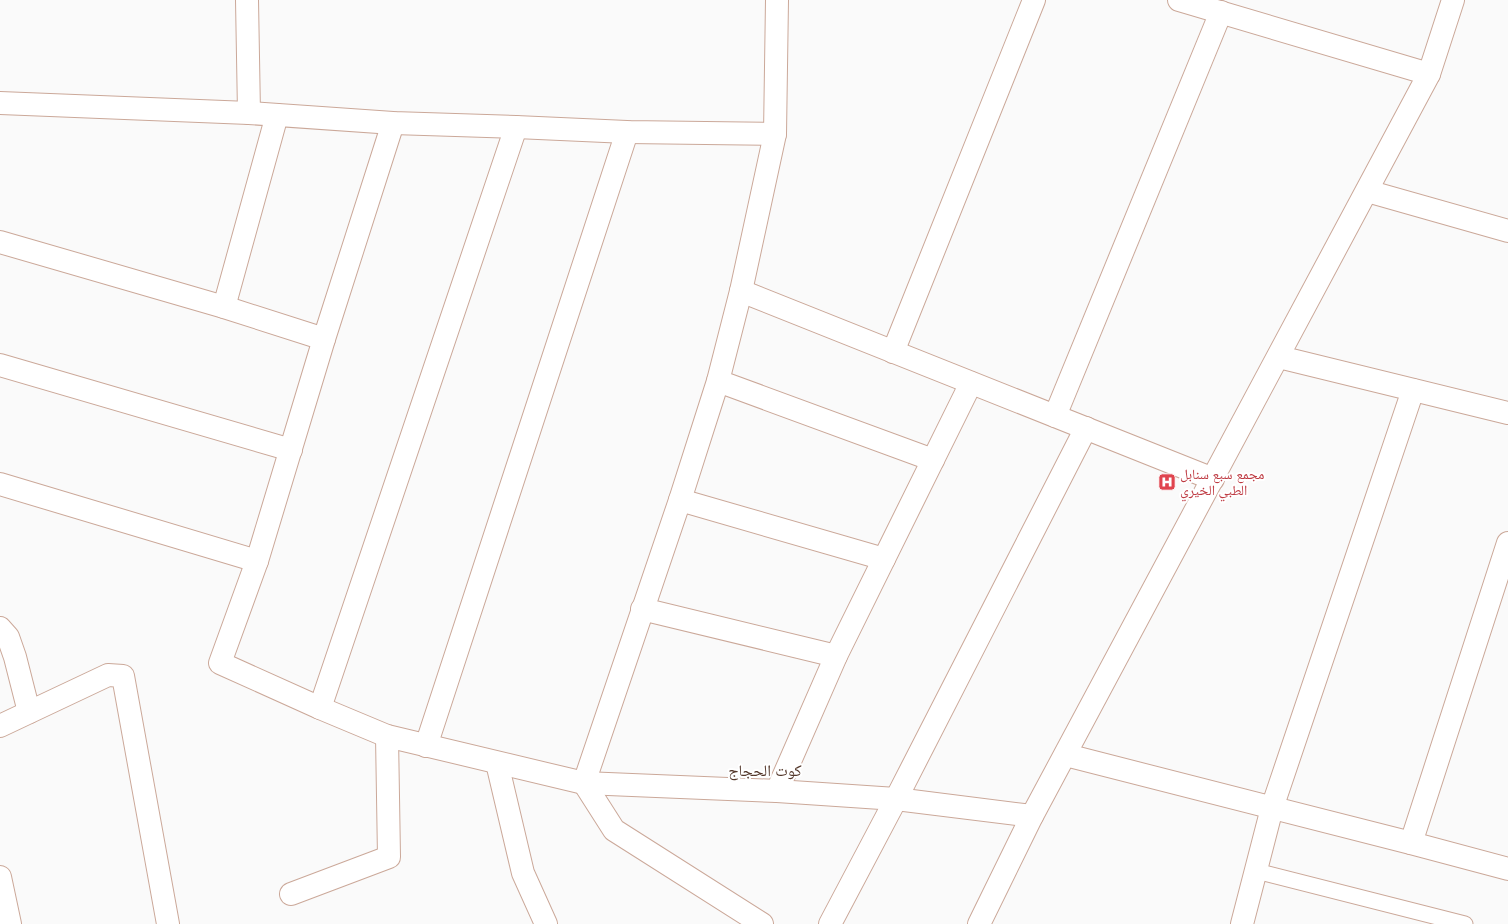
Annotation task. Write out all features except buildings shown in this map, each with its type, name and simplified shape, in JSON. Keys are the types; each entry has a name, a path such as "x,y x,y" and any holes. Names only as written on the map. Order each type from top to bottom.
{"street":[{"path":"248,0 249,113"},
{"path":"584,783 680,500 718,381 742,291 775,134 777,0"},
{"path":"893,352 1034,0"},
{"path":"1179,0 1429,74"},
{"path":"978,924 1032,816 1279,357 1429,74 1453,0"},
{"path":"1055,416 1221,12"},
{"path":"0,103 249,113 393,123 627,132 775,134"},
{"path":"224,307 277,116"},
{"path":"393,123 324,339 257,561 220,663 387,736 584,783 777,791 896,799 1032,816"},
{"path":"320,708 516,127"},
{"path":"426,746 627,132"},
{"path":"1366,191 1508,231"},
{"path":"0,242 224,307 324,339"},
{"path":"742,291 1213,479"},
{"path":"1279,357 1508,413"},
{"path":"0,365 291,450"},
{"path":"718,381 933,460"},
{"path":"777,791 836,656 971,383"},
{"path":"1242,924 1272,808 1413,390"},
{"path":"830,924 896,799 1086,428"},
{"path":"0,484 257,561"},
{"path":"680,500 884,559"},
{"path":"1411,842 1508,543"},
{"path":"642,609 836,656"},
{"path":"0,628 8,637 29,712"},
{"path":"0,726 108,675 122,676 168,924"},
{"path":"291,894 389,857 387,736"},
{"path":"1066,755 1411,842 1508,870"},
{"path":"497,763 523,873 546,924"},
{"path":"584,783 614,830 762,924"},
{"path":"0,877 6,916"}],"lane":[{"path":"1256,871 1465,924"}],"place":[{"name":"مجمع سبع سنابل الطبي الخيري","path":"1167,482"}],"district":[{"name":"كوت الحجاج","path":"765,770"}]}
